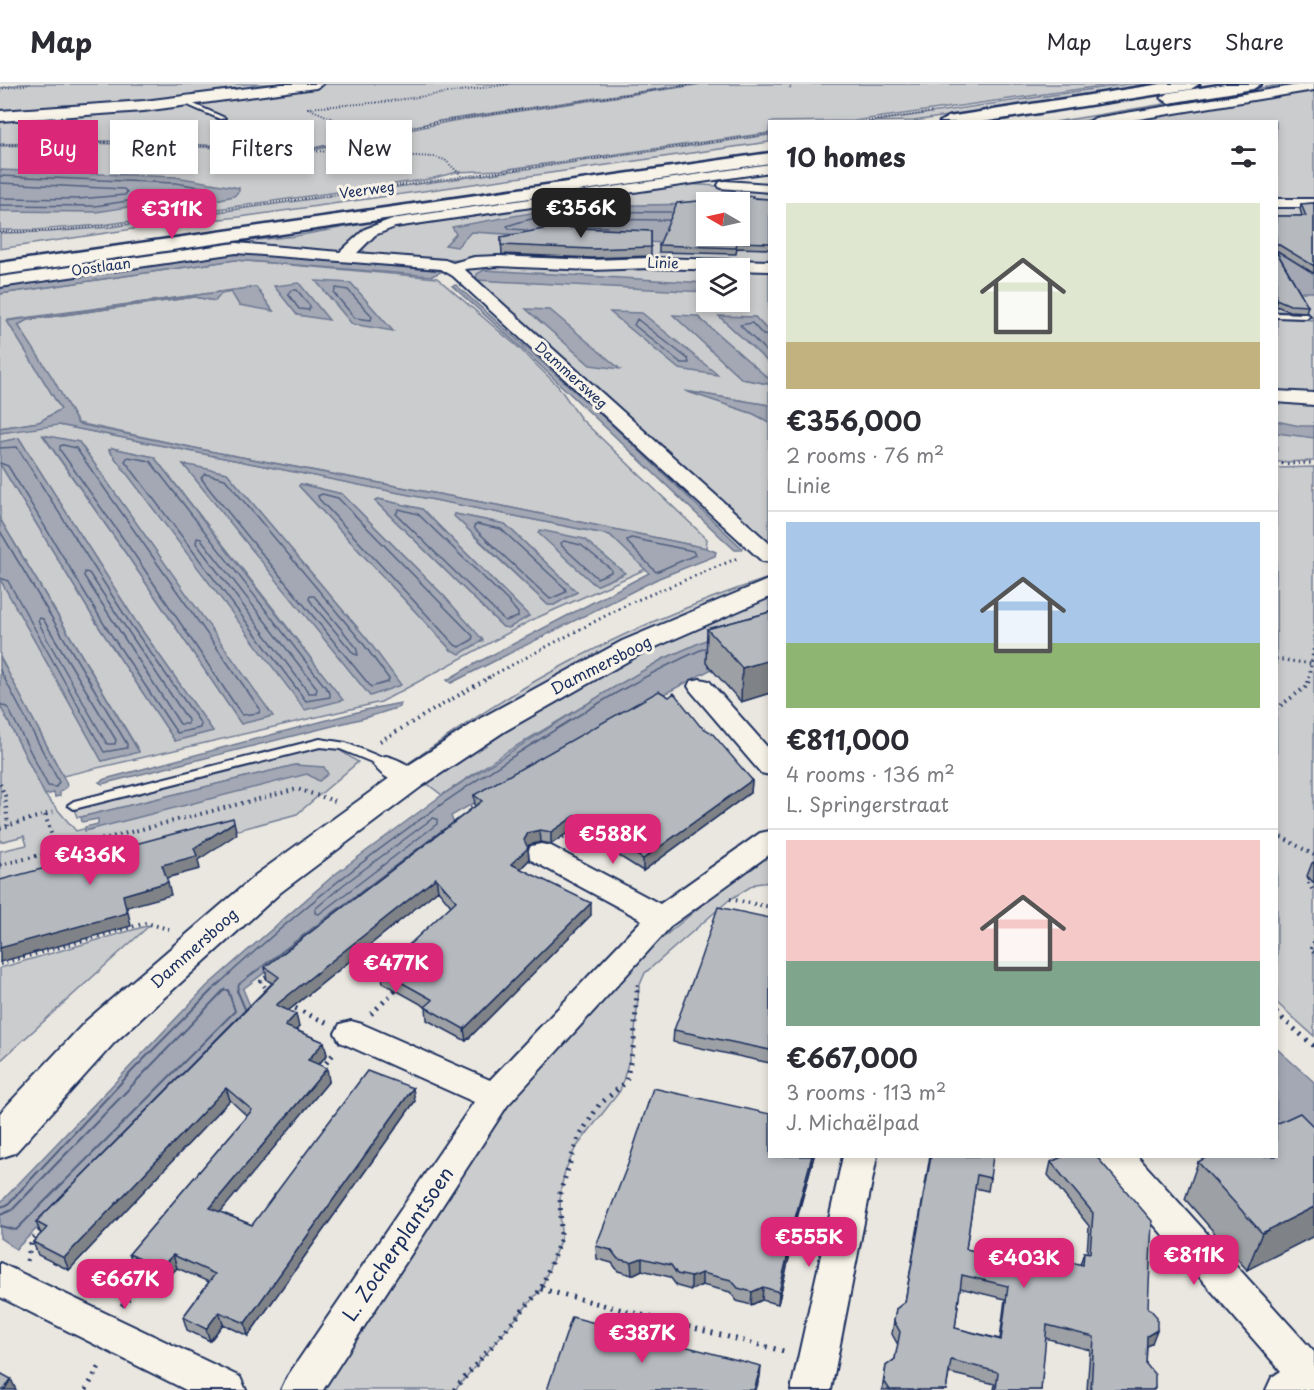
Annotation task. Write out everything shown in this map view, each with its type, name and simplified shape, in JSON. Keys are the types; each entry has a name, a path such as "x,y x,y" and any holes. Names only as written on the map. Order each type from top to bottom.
{"highway":[{"path":"961,120 1191,84"},
{"path":"1031,120 1252,84"},
{"path":"0,256 768,147"},
{"path":"0,269 768,158"}],"street":[{"path":"0,116 185,102 316,84"},
{"path":"1107,120 1314,86"},
{"path":"345,256 370,232 392,223 768,168"},
{"path":"679,181 768,188"},
{"path":"1278,203 1314,203"},
{"name":"Oostlaan","path":"0,282 225,249 345,256"},
{"path":"345,256 436,264 452,268"},
{"name":"Linie","path":"452,268 474,262 498,261 592,265 650,263 768,266"},
{"name":"Dammersweg","path":"452,268 766,552"},
{"path":"1278,396 1314,399"},
{"name":"Dammersboog","path":"0,1141 100,1032 268,883 398,772 494,724 556,688 642,643 768,588"},
{"path":"700,686 768,764"},
{"name":"L. Zocherplantsoen","path":"301,1390 495,1097 662,918 768,841"},
{"path":"541,853 662,918"},
{"path":"351,1033 495,1097"},
{"path":"814,1375 860,1158"},
{"path":"1117,1158 1303,1381"},
{"path":"11,1285 226,1390"}],"lane":[{"path":"185,102 222,118"},
{"path":"1278,315 1306,316"},
{"path":"74,805 320,743 342,746 398,772"}],"path":[{"path":"0,88 14,84"},
{"path":"0,88 30,84"},
{"path":"336,120 308,108 383,102 510,84"},
{"path":"412,128 454,119 697,84"},
{"path":"790,88 792,84"},
{"name":"Veerweg","path":"0,232 54,231 105,226 768,134"},
{"path":"0,145 98,142 210,146"},
{"path":"314,150 435,157 445,160 462,176"},
{"path":"1278,464 1314,463"},
{"path":"362,754 423,712 594,621 705,570 766,552"},
{"path":"1278,708 1307,686 1314,665 1314,645"},
{"path":"1278,659 1314,665"},
{"path":"0,784 5,796 8,826"},
{"path":"0,865 297,789 335,801"},
{"path":"470,819 469,809 489,797"},
{"path":"0,828 74,805"},
{"path":"45,815 57,851"},
{"path":"541,853 589,820"},
{"path":"1278,835 1313,854"},
{"path":"1314,875 1307,879 1314,893"},
{"path":"727,899 768,907"},
{"path":"0,964 146,923 174,930 199,945"},
{"path":"1314,942 1310,950 1314,953"},
{"path":"270,997 261,981 279,967"},
{"path":"454,1390 541,1288 561,1238 560,1193 578,1138 599,1105 626,1082 634,1043 639,987 636,971"},
{"path":"314,1078 351,1033 403,984"},
{"path":"280,1002 351,1033"},
{"path":"1278,1015 1314,1046"},
{"path":"11,1285 32,1239 49,1222"},
{"path":"102,1329 155,1266"},
{"path":"541,1288 814,1375"}],"shaded area":[{"path":"20,84 288,84 248,92 0,114 0,88"},
{"path":"327,84 692,84 412,127 412,120 326,120 326,145 314,148 314,120 210,120 210,145 198,145 198,120 110,120 110,141 98,141 98,120 18,120 18,143 0,144 0,119 291,90"},
{"path":"702,84 1115,84 861,120 768,120 768,133 501,170 457,172 430,179 102,225 0,230 0,146 18,145 18,174 98,174 98,143 110,144 110,174 198,174 198,147 210,147 210,174 314,174 314,150 326,147 326,174 412,174 412,129 452,121"},
{"path":"1127,84 1163,84 921,120 883,120"},
{"path":"1285,84 1314,84 1089,120 1067,120"},
{"path":"1314,88 1314,202 1278,202 1278,120 1126,120"},
{"path":"768,135 768,142 0,249 0,233 111,227"},
{"path":"768,164 768,166 386,222 365,230 345,250 338,252 250,247 0,280 0,276 209,245 296,236 384,220"},
{"path":"684,184 768,189 768,264 750,264 750,258 696,258 696,263 452,260 371,254 365,253 362,248 384,227"},
{"path":"1278,204 1314,204 1314,320 1308,313 1278,311"},
{"path":"235,260 437,278 518,347 558,386 581,419 707,539 706,548 502,506 209,451 78,423 18,325 27,320 195,297 215,301 221,294 231,292 273,311 256,287 8,320 61,409 39,422 0,428 0,294"},
{"path":"477,265 696,268 696,312 750,312 750,269 768,270 768,331 755,317 720,317 768,362 768,378 697,316 742,379 768,384 768,405 690,392 754,414 768,421 768,547 467,272 469,268"},
{"path":"1278,318 1314,320 1314,396 1278,394"},
{"path":"1278,399 1314,402 1314,461 1278,462"},
{"path":"59,425 610,535 646,569 532,620 381,702 63,776 0,657 0,579 102,761 139,751 0,519 0,464 99,627 175,741 213,731 136,622 19,438 0,442 0,433","holes":["43,436 79,442 272,716 241,724 129,558","112,448 154,457 342,700 185,550 109,450","184,465 227,473 367,639 400,685 370,695","301,484 342,494 444,596 483,641 460,653 451,650 299,486","378,499 422,509 529,616 503,627 375,501","455,514 505,524 577,592 554,605 548,605 475,537","538,531 622,575 598,585 594,584"]},
{"path":"1314,467 1314,1036 1278,1004 1278,468"},
{"path":"768,578 768,614 663,659 508,751 442,795 404,766 497,704 581,656 714,597"},
{"path":"0,705 45,795 76,831 284,776 295,765 81,817 77,817 74,809 314,748 338,749 358,762 297,814 0,895 0,851 27,845 24,836 0,842"},
{"path":"768,850 768,882 755,884 729,900 645,973 639,987 634,1043 620,1091 575,1149 565,1171 560,1193 561,1238 541,1289 455,1390 323,1390 335,1367 479,1141 593,996"},
{"path":"150,925 0,1061 0,968"}],"water":[{"path":"0,170 18,171 18,174 176,177 239,188 234,196 216,200 214,202 216,203 211,204 154,203 96,212 0,211"},
{"path":"750,202 756,202 768,249 716,246 750,246"},
{"path":"696,204 696,245 471,232 457,247 445,245 456,234 452,227 571,206"},
{"path":"1278,219 1314,221 1314,292 1300,292 1290,277 1278,272"},
{"path":"226,253 248,253 443,271 432,276 235,260 0,294 0,286"},
{"path":"484,270 696,282 696,291 476,280 477,274"},
{"path":"316,281 351,283 393,331 352,324"},
{"path":"299,283 329,320 297,315 274,286"},
{"path":"456,285 609,422 742,548 741,550 735,550 724,540 527,353 452,286"},
{"path":"256,287 273,311 239,305 231,292 221,294 215,301 195,297 27,320 18,325 52,377 78,424 706,548 716,552 715,556 659,578 451,683 447,680 469,667 649,573 610,535 59,425 0,433 0,428 39,422 61,409 7,321"},
{"path":"526,309 550,310 620,369 590,365"},
{"path":"610,312 642,313 718,375 679,369"},
{"path":"673,315 697,316 768,378 768,384 742,379"},
{"path":"719,316 755,317 768,331 768,362"},
{"path":"685,391 768,405 768,421 754,414"},
{"path":"1278,421 1314,426 1314,438 1278,433"},
{"path":"43,435 79,442 273,716 241,724"},
{"path":"19,438 136,622 213,731 175,741 99,627 0,464 0,442"},
{"path":"112,448 154,457 343,700 305,710 109,450"},
{"path":"183,464 227,473 367,639 401,685 370,696"},
{"path":"300,484 342,494 444,596 483,640 460,654 451,650 299,486"},
{"path":"378,499 422,509 529,616 509,628 503,627 375,501"},
{"path":"455,514 505,524 577,592 554,605 548,605 454,516"},
{"path":"0,519 139,752 102,761 0,579"},
{"path":"540,530 584,539 625,573 598,585 594,584 538,533"},
{"path":"768,612 712,669 653,700 451,816 455,827 243,989 253,1013 16,1249 0,1238 0,1203 207,986 334,875 442,795 663,659"},
{"path":"0,657 66,782 67,787 60,792 60,796 55,797 54,793 45,795 0,705"},
{"path":"401,703 400,707 368,717 102,784 99,782 365,710"},
{"path":"295,765 324,767 328,774 319,781 307,774 85,831 85,827 98,824 98,819 82,822 81,817"},
{"path":"1278,1050 1314,1082 1314,1170 1278,1153"}],"building":[{"path":"750,196 768,199 768,243 750,242"},
{"path":"696,201 696,246 736,246 736,248 659,245 677,203"},
{"path":"1314,203 1314,266 1278,244 1278,216 1306,216 1301,204"},
{"path":"554,227 651,231 651,247 592,249 501,245 501,237"},
{"path":"1278,254 1308,306 1290,305 1278,300"},
{"path":"768,613 768,661 742,668 707,629"},
{"path":"659,691 669,697 674,693 700,726 712,733 752,780 643,859 575,816 551,832 540,830 528,833 524,840 528,848 511,864 591,903 464,1029 425,1007 433,1000 381,971 456,901 436,878 276,1005 296,1014 285,1026 324,1042 308,1060 327,1068 210,1208 252,1225 367,1071 413,1088 245,1323 219,1312 206,1329 183,1317 215,1274 173,1255 160,1268 129,1254 252,1110 226,1088 64,1258 33,1242 47,1228 36,1222 279,977 265,967 482,801 474,795"},
{"path":"233,818 234,822 194,848 197,856 162,865 168,882 123,895 127,913 0,948 0,880"},
{"path":"718,907 768,918 768,1050 674,1030"},
{"path":"653,1088 768,1114 768,1158 811,1158 790,1237 792,1237 779,1292 763,1287 752,1292 738,1288 731,1280 702,1273 691,1277 677,1274 671,1265 642,1258 631,1262 618,1259 611,1250 596,1246 628,1164"},
{"path":"1300,1113 1314,1127 1314,1207 1262,1233 1198,1162 1205,1158 1278,1158 1278,1123"},
{"path":"931,1158 993,1158 990,1178 977,1175 966,1249 1011,1260 1013,1248 1083,1265 1084,1252 1090,1253 1093,1213 1051,1162 1060,1158 1098,1158 1152,1221 1148,1307 1157,1317 1157,1330 1147,1336 1146,1364 1155,1375 1155,1388 1152,1390 1091,1390 1094,1337 1047,1325 1041,1390 996,1390 998,1372 951,1360 946,1390 890,1390 884,1381 886,1366 895,1359 900,1332 894,1321 896,1309 905,1302","holes":["962,1275 1008,1286 1001,1340 955,1328"]},
{"path":"572,1317 761,1366 754,1390 547,1390"},
{"path":"0,1373 11,1379 4,1390 0,1390"}]}
